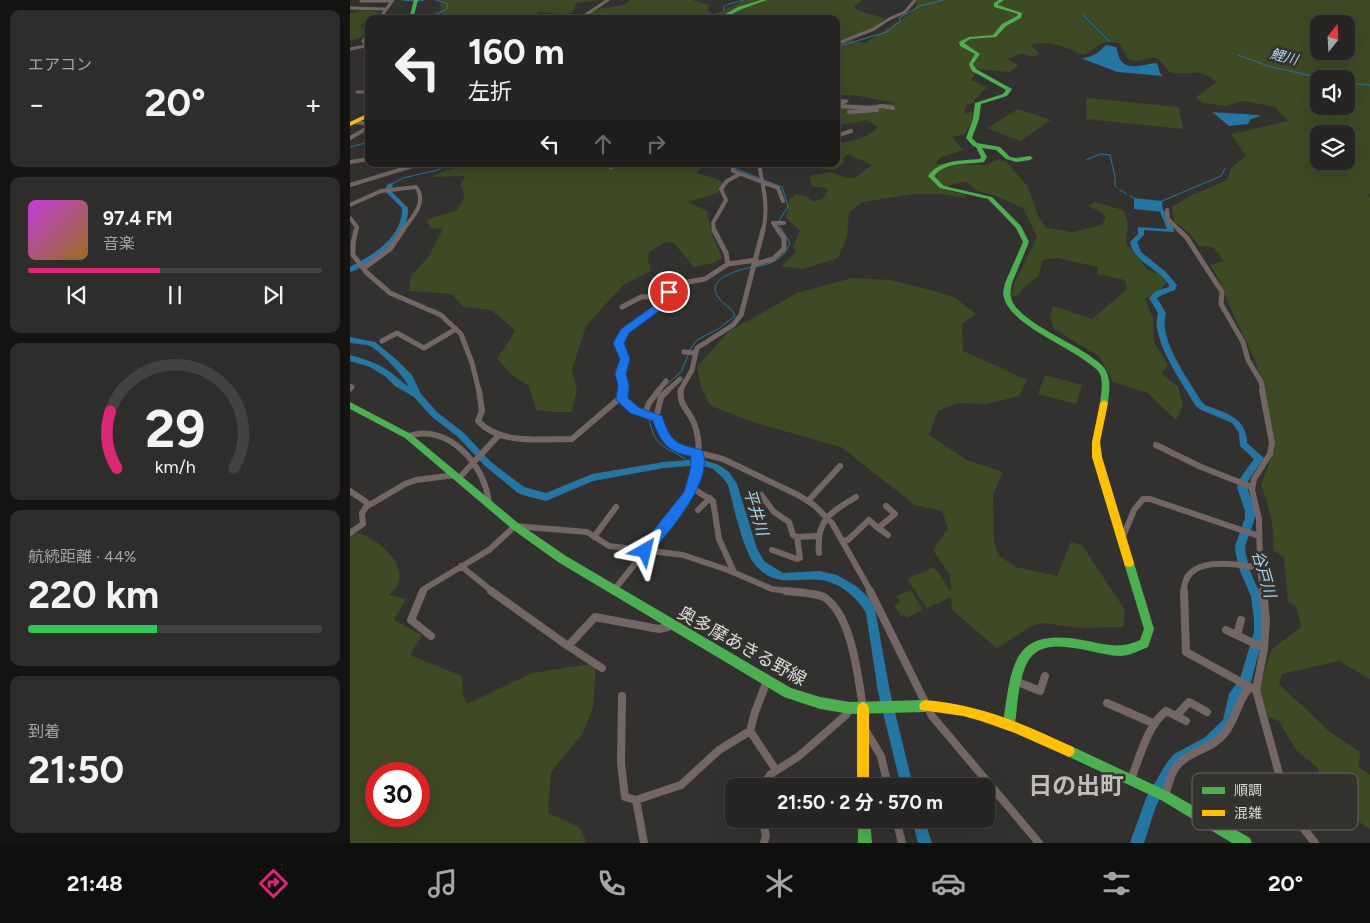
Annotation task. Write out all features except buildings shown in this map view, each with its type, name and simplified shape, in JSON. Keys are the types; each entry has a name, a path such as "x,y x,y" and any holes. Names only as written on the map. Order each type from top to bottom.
{"street":[{"path":"361,1 393,0"},
{"path":"381,15 393,0"},
{"path":"584,15 602,6 608,0"},
{"path":"726,15 740,8 765,0"},
{"path":"840,42 874,29 889,19 905,12 915,0"},
{"path":"1002,0 996,3 996,6 1017,12 1020,14 1019,17 1004,25 994,36 969,38 961,42 962,45 978,54 971,64 972,68 1009,89 1005,95 981,101 976,105 976,119 969,133 969,138 971,143 998,148 1010,159 1030,158"},
{"path":"412,15 416,1"},
{"path":"350,8 385,9"},
{"path":"350,48 365,46"},
{"path":"357,92 365,92"},
{"path":"840,100 847,101 840,104"},
{"path":"840,105 893,108 849,112"},
{"path":"352,123 365,117"},
{"path":"352,123 365,125"},
{"path":"350,138 365,129"},
{"path":"840,135 851,131"},
{"path":"978,145 984,157 982,161 940,166 934,170 931,176 937,185 992,199 1021,230 1026,242 1006,290 1005,296 1008,304 1018,314 1088,358 1103,372 1106,386 1097,436 1097,462 1147,622 1147,637 1144,643 1131,650 1056,641 1038,644 1027,652 1022,662 1009,723"},
{"path":"350,162 365,160"},
{"path":"350,185 409,167"},
{"path":"734,167 740,174 763,179 778,188 783,200"},
{"path":"614,590 687,500 692,488 696,471 698,442 695,425 680,396 681,388 692,371 694,353 699,345 733,325 740,318 768,209 760,167"},
{"path":"763,167 763,179"},
{"path":"728,264 728,254 715,237 713,223 726,201 722,188 727,181 740,174"},
{"path":"350,205 381,190 394,187 418,188 420,191 418,210 390,249 363,268"},
{"path":"1167,210 1168,219 1187,238 1222,292 1221,304 1224,311 1243,342 1245,357 1261,382 1272,443 1270,454 1252,486 1253,499 1258,514 1260,568 1266,620 1253,688 1279,773"},
{"path":"350,218 357,227 353,254 363,268 390,293 441,316 463,336 481,398 482,411 479,423 499,435 517,438 575,438 621,397 624,388 620,374 625,359 618,345 620,337 628,328 656,309 672,289 688,282 705,279 728,264 755,264 773,259 784,249 784,238 774,223"},
{"path":"766,222 783,223"},
{"path":"622,307 641,297 665,296"},
{"path":"382,341 397,333 424,348 456,329"},
{"path":"684,352 694,353"},
{"path":"651,416 661,397 680,379"},
{"path":"666,381 649,403 651,416 672,446 697,454 723,459 808,501 826,516 844,541 928,706 940,725 1037,842"},
{"path":"621,397 630,408 651,416"},
{"name":"奥多摩あきる野線","path":"350,405 408,436 515,526 562,559 788,693 805,699 850,708 928,706 977,714 1009,723 1165,796 1192,812"},
{"path":"408,436 434,434 461,449 475,463 487,487 489,504"},
{"path":"350,533 363,524 362,513 370,504 405,484 416,480 457,476 475,463 499,435"},
{"path":"1156,445 1201,467 1252,486"},
{"path":"808,501 840,466"},
{"path":"692,488 710,498 715,506 720,545 734,572"},
{"path":"350,491 370,504"},
{"path":"761,495 774,512 790,522 793,535 798,537 816,536"},
{"path":"819,553 816,536 823,520 826,516 856,497"},
{"path":"698,510 710,498"},
{"path":"1122,541 1134,510 1143,499 1159,502 1259,536"},
{"path":"878,528 897,515 886,506"},
{"path":"594,537 616,507"},
{"path":"844,541 848,540 869,520 888,535"},
{"path":"431,636 412,623 411,616 424,589 489,550 515,526 587,532 609,546 683,555 734,572 772,589 817,594 829,600 841,617 854,650 866,708 863,728 863,778"},
{"path":"772,550 797,559 800,558 798,537"},
{"path":"1253,688 1246,687 1233,677 1186,652 1184,595 1188,577 1196,569 1209,564 1260,568"},
{"path":"462,566 512,609 602,668"},
{"path":"568,646 595,617 659,629 668,627 671,624"},
{"path":"1237,635 1242,620"},
{"path":"1226,630 1261,647"},
{"path":"1018,682 1040,691 1045,676"},
{"path":"767,681 761,700 755,708 750,731 776,770"},
{"path":"1165,796 1176,768 1182,761 1204,749 1226,733 1232,722 1236,704 1253,688"},
{"path":"622,696 621,763 625,797 636,800 667,792 681,785 719,750 750,731"},
{"path":"1107,702 1154,724"},
{"path":"1176,716 1189,702 1206,712"},
{"path":"767,778 776,770 791,762 840,721 850,708"},
{"path":"1131,780 1154,724 1162,712 1166,711 1186,721"},
{"path":"863,728 881,756 886,778"},
{"path":"636,800 644,843"},
{"path":"764,828 766,835 764,843"},
{"path":"864,828 865,843"},
{"path":"898,828 902,843"},
{"name":"奥多摩あきる野線","path":"1222,830 1242,842"},
{"path":"1305,830 1315,843"}],"green space":[{"path":"440,0 599,0 577,3 572,12 559,14 538,12 537,14 540,15 441,15"},
{"path":"631,0 692,0 709,5 708,10 713,15 587,15 593,10 622,5"},
{"path":"746,0 863,0 853,6 859,11 884,18 875,28 853,39 853,42 865,43 911,13 916,6 917,0 1370,0 1370,193 1368,196 1370,198 1370,679 1339,661 1282,674 1279,684 1330,732 1360,752 1359,767 1370,775 1370,829 1358,821 1358,773 1319,773 1318,768 1296,750 1279,721 1268,717 1259,690 1271,650 1301,627 1296,606 1288,602 1284,557 1273,550 1272,524 1261,484 1275,449 1264,389 1255,360 1219,279 1210,265 1224,261 1213,247 1199,246 1188,232 1174,221 1172,207 1190,196 1227,180 1231,168 1246,156 1231,134 1288,121 1275,107 1244,101 1225,106 1203,103 1196,97 1217,82 1203,74 1169,72 1159,59 1155,58 1136,61 1129,60 1119,43 1107,42 1100,44 1083,55 1058,45 1038,43 1031,45 1040,54 1033,57 1022,53 1008,59 1019,66 1009,72 978,69 971,80 988,88 982,91 980,96 974,100 975,102 967,105 964,111 966,114 972,111 973,119 965,134 952,137 963,150 939,158 936,164 987,165 997,160 1006,161 1028,187 1039,218 1047,228 1072,232 1102,225 1106,217 1101,212 1088,206 1095,202 1123,210 1128,222 1126,243 1148,270 1158,273 1167,281 1161,289 1145,299 1153,318 1154,342 1168,365 1161,374 1178,386 1183,405 1176,420 1148,393 1113,382 1099,356 1054,329 1050,316 1053,306 1092,319 1127,289 1125,280 1097,274 1098,267 1057,258 1043,260 1038,277 1022,289 1019,295 1011,297 1014,284 1037,237 1023,208 993,195 977,191 967,182 953,184 943,189 966,195 964,198 942,194 914,194 862,202 849,212 847,237 838,258 803,269 781,266 796,252 793,246 800,231 786,218 789,200 796,194 806,196 813,202 822,199 828,191 825,188 812,186 809,176 831,172 846,178 855,178 872,165 848,154 843,158 844,163 840,166 840,142 864,137 878,127 866,120 840,125 840,103 865,105 896,103 853,95 840,95 840,15 713,15"},
{"path":"363,10 379,12 377,15 365,15 365,23 360,25 365,31 362,37 350,41 350,13"},
{"path":"1087,98 1179,107 1183,129 1086,119"},
{"path":"1018,109 1051,120 1020,141 987,128"},
{"path":"458,167 701,167 697,173 720,180 722,184 718,193 688,202 707,211 712,234 722,258 713,263 694,267 674,243 666,242 649,252 648,259 651,271 623,285 586,326 572,370 577,389 572,412 536,410 529,386 512,375 497,358 515,330 491,310 463,307 452,294 409,291 411,276 429,256 443,229 431,228 426,220 457,210 464,198 463,188 460,185 465,176 432,177 440,172"},
{"path":"823,167 839,167 836,169 825,169"},
{"path":"852,278 891,280 934,291 954,297 976,314 962,324 963,351 1027,380 1019,396 987,404 958,403 938,411 929,435 967,460 1003,472 993,494 994,542 999,556 1016,567 1057,576 1071,542 1082,545 1125,610 1123,627 1080,628 1042,623 1032,626 997,648 952,610 951,597 927,608 907,579 934,567 951,591 950,575 933,550 948,528 942,511 915,505 841,447 756,423 711,406 701,387 697,367 728,332 797,293"},
{"path":"1045,375 1082,385 1076,404 1038,394"},
{"path":"358,533 386,550 398,568 400,577 397,586 389,595 406,599 394,620 422,635 410,655 462,676 463,695 467,704 532,673 596,663 593,708 583,733 551,772 548,813 579,827 587,843 350,843 350,535"},
{"path":"911,590 923,610 906,618 904,615 901,616 894,605 900,602 896,596"}],"water":[{"path":"1106,45 1116,47 1120,59 1126,65 1134,66 1157,63 1163,76 1117,72 1081,58 1095,54"},
{"path":"1212,112 1261,116 1251,119 1248,124 1229,126"},
{"path":"1134,198 1162,201 1163,212 1134,209"}],"waterway":[{"path":"403,0 414,1"},
{"path":"418,1 424,0"},
{"path":"434,15 447,9 448,4 436,0"},
{"path":"726,5 744,0"},
{"path":"840,46 887,32 900,21 899,18 920,6 943,0"},
{"name":"谷戸川","path":"1083,15 1109,41"},
{"name":"鯉川","path":"1238,55 1268,66 1310,76"},
{"name":"鯉川","path":"1355,84 1370,85"},
{"path":"350,147 365,143"},
{"path":"1086,160 1100,154 1110,155 1115,177"},
{"path":"390,185 403,178 438,170 442,167"},
{"path":"734,168 782,187 788,206 779,221"},
{"path":"1162,201 1221,176 1225,168"},
{"path":"1115,179 1115,186 1117,188"},
{"path":"350,270 378,253 396,236 402,227 405,208 388,191 390,185"},
{"path":"1120,190 1127,194"},
{"path":"1130,196 1134,198"},
{"name":"谷戸川","path":"1137,843 1151,803 1170,768 1178,758 1208,742 1228,723 1232,702 1235,694 1245,682 1259,632 1256,596 1245,571 1240,546 1250,518 1250,511 1242,487 1244,480 1259,458 1243,444 1243,433 1235,421 1202,407 1198,403 1165,346 1160,327 1162,313 1153,298 1159,293 1172,288 1173,285 1164,273 1138,254 1133,242 1141,235 1140,228 1171,231 1163,212"},
{"path":"756,267 777,260 787,249 790,243 779,225"},
{"path":"689,351 697,340 718,329 735,316 732,310 719,298 715,291 715,286 724,276 752,267"},
{"path":"350,340 372,344 409,377 417,395"},
{"path":"666,385 681,372 688,355"},
{"name":"平井川","path":"350,358 373,365 389,375 398,384 417,395"},
{"name":"平井川","path":"417,395 434,414 461,435 488,464 521,490 529,493 546,497 592,478 664,465 701,462 716,467 726,475 732,484 752,550 761,565 783,577 819,575 833,578 852,589 864,600 871,612 884,692 905,778"},
{"path":"649,418 655,437 659,442 689,462"},
{"name":"平井川","path":"921,828 925,843"}],"traffic: fast":[{"path":"412,15 416,0"},
{"path":"726,15 740,8 765,0"},
{"path":"1002,0 996,3 996,6 1017,12 1020,14 1019,17 1004,25 994,36 969,38 961,42 962,45 978,54 971,64 974,70 1009,89 1005,95 978,103 976,119 969,138 975,145 998,148 1008,158 1016,160 1030,158"},
{"path":"978,145 984,157 982,161 946,165 940,167 931,176 942,187 990,198 1019,227 1026,242 1008,283 1008,298 1013,308 1022,317 1079,352 1103,372 1106,387 1104,403"},
{"path":"350,405 408,436 515,526 562,559 788,693 820,703 850,708 925,706"},
{"path":"1009,723 1017,674 1023,659 1030,649 1040,644 1066,642 1123,651 1144,643 1149,629 1129,563"},
{"path":"1069,751 1165,796 1192,812"},
{"path":"864,828 865,843"},
{"path":"1223,830 1245,843"}],"traffic: slow":[{"path":"350,124 365,117"},
{"path":"1104,403 1096,442 1097,457 1129,563"},
{"path":"925,706 944,707 981,715 1017,728 1069,751"},
{"path":"863,708 863,778"}],"district":[{"name":"日の出町","path":"1076,785"}],"route":[{"path":"645,551 687,500 696,471 698,453 672,446 665,438 658,419 634,410 622,400 624,385 620,374 625,364 625,359 618,343 624,331 656,309 669,292"}]}
